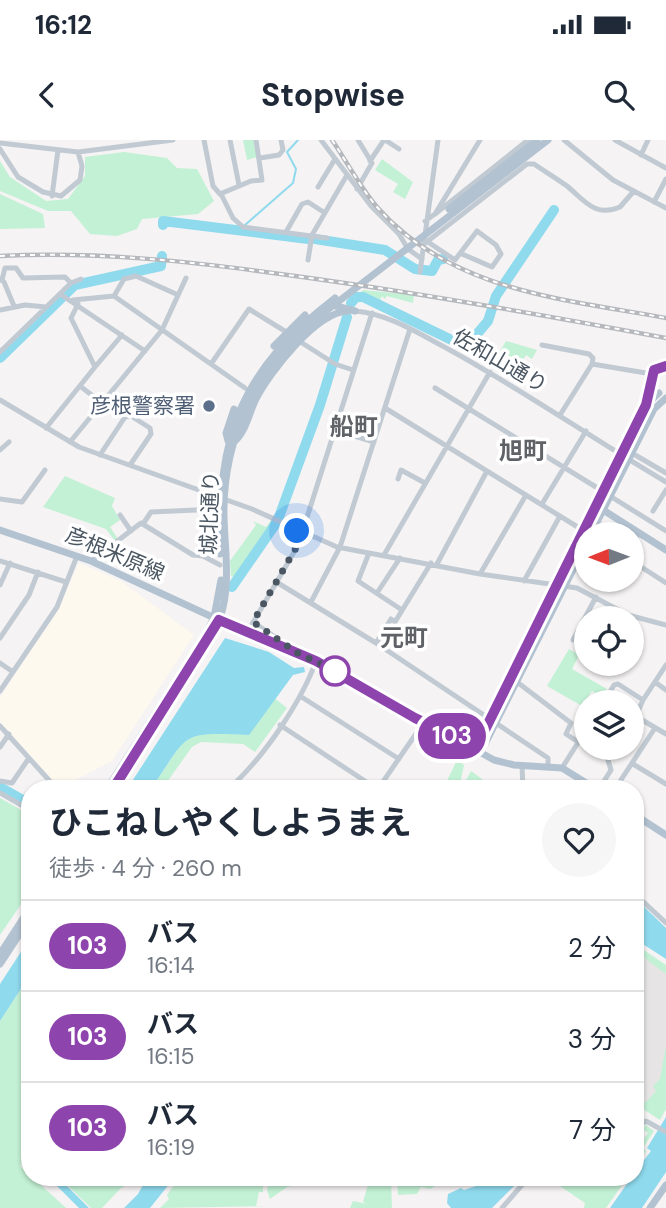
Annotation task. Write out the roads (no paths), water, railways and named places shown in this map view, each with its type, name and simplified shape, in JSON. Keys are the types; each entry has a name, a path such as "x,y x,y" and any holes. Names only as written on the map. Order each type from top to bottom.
{"main road":[{"name":"城北通り","path":"446,215 537,140"},
{"name":"城北通り","path":"113,780 217,619 219,509 231,442 246,396 274,358 313,314 548,140"},
{"path":"319,306 335,306 355,311 335,313 286,354 264,385 240,437 231,442 226,433 245,388 285,332 319,306"},
{"path":"593,522 656,404 664,395"},
{"name":"城北通り","path":"119,780 217,619 225,582 221,498"},
{"path":"600,508 622,522"},
{"name":"彦根米原線","path":"0,530 77,555 247,633 316,661 494,760 562,768"},
{"path":"644,536 666,550"},
{"path":"478,750 574,560"},
{"path":"493,722 517,681 561,586 574,564"},
{"path":"562,768 583,780"},
{"path":"644,821 666,835"},
{"path":"0,954 21,922"},
{"path":"0,964 21,932"},
{"path":"650,1208 666,1185"}],"street":[{"path":"0,143 78,152 173,140"},
{"path":"204,140 213,186 221,194 233,218 243,227 327,238"},
{"path":"230,140 239,185"},
{"path":"221,194 239,185 262,180 256,140"},
{"path":"260,158 279,155 283,150 281,140"},
{"path":"321,140 357,189 400,234 408,249 421,262"},
{"path":"357,189 372,163 358,140"},
{"path":"370,161 384,140 399,149"},
{"path":"420,272 438,140"},
{"path":"435,214 480,140"},
{"path":"425,221 528,140"},
{"path":"564,140 612,180 666,208"},
{"path":"615,140 666,168"},
{"path":"640,155 648,140"},
{"path":"0,149 18,177 51,195 61,196 80,180 82,166 78,152"},
{"path":"51,195 58,150"},
{"path":"318,187 335,159"},
{"path":"426,243 530,163 568,187 585,204 600,211 620,208 634,191"},
{"path":"308,260 312,236 347,175"},
{"path":"654,202 666,179"},
{"path":"286,232 302,204 308,202 325,213"},
{"path":"426,243 455,260 477,231 496,245 501,254 492,267 461,254"},
{"path":"14,306 1,279 5,268 16,268 23,278 65,277 71,283"},
{"path":"114,296 124,279 136,276 176,294"},
{"path":"70,442 162,330 176,294 187,278"},
{"path":"0,352 46,307 63,295 71,283 80,279"},
{"path":"63,295 145,351"},
{"path":"75,302 114,296 245,388"},
{"path":"75,302 71,317 95,367"},
{"path":"0,310 14,306 46,307"},
{"path":"211,364 249,309 333,363 354,370"},
{"name":"佐和山通り","path":"355,311 372,313 410,329 490,372 628,455 666,482"},
{"path":"247,633 278,583 303,534 372,313"},
{"path":"311,602 340,547 410,329"},
{"path":"46,428 122,335"},
{"path":"542,345 589,354 593,358 592,364 560,415"},
{"path":"592,364 652,374"},
{"path":"384,555 490,372"},
{"path":"80,386 102,403"},
{"path":"435,388 666,531"},
{"path":"0,400 70,442 100,455 277,519 303,534 340,547 480,574 577,588 628,615 666,625"},
{"path":"385,408 574,524"},
{"path":"100,455 125,417 131,416 150,428 151,434 130,465"},
{"path":"335,430 374,442"},
{"path":"542,504 586,430"},
{"path":"0,450 9,442"},
{"name":"佐和山通り","path":"628,455 666,472"},
{"path":"0,499 22,502 45,470"},
{"path":"398,479 401,470 425,482"},
{"path":"376,643 391,619 395,622 434,564 488,471"},
{"path":"653,511 666,490"},
{"path":"480,574 526,495"},
{"path":"91,561 143,524 151,512 219,509"},
{"path":"120,515 131,531"},
{"path":"524,581 560,516"},
{"path":"143,524 193,555 203,556 220,565"},
{"path":"369,553 358,581 402,610"},
{"path":"0,691 51,618 77,555"},
{"path":"377,593 400,558"},
{"path":"0,561 66,582"},
{"path":"0,585 9,563"},
{"path":"644,569 666,583"},
{"path":"0,638 29,595 38,572"},
{"path":"278,583 376,643 548,758 548,766"},
{"path":"573,640 596,597"},
{"path":"253,622 299,654"},
{"path":"238,780 300,696 316,661"},
{"path":"0,663 13,672"},
{"path":"644,698 666,665"},
{"path":"517,681 571,723 566,734 574,739"},
{"path":"655,682 666,690"},
{"path":"611,690 618,684 627,690"},
{"path":"300,696 399,759"},
{"path":"644,721 666,734"},
{"path":"384,780 424,722"},
{"path":"280,725 364,780"},
{"path":"0,726 49,780"},
{"path":"621,780 655,728"},
{"path":"0,747 9,734"},
{"path":"562,768 574,748"},
{"path":"0,781 12,783 29,758"},
{"path":"604,780 611,770 608,760"},
{"path":"633,764 666,784"},
{"path":"522,765 523,780"},
{"path":"0,793 21,805"},
{"path":"644,902 666,923"},
{"path":"644,1122 666,1132"},
{"path":"502,1208 521,1186"}],"water":[{"path":"225,638 269,652 294,668 304,667 305,672 293,675 249,735 198,736 181,746 157,780 133,780"},
{"path":"644,907 666,928 666,959 644,945"},
{"path":"21,952 21,989 0,1021 0,984"},
{"path":"666,1117 666,1172 642,1208 610,1208 625,1186 644,1186 644,1160 651,1151 647,1148"},
{"path":"57,1186 67,1186 89,1208 79,1208"},
{"path":"142,1186 168,1186 150,1208 124,1208"},
{"path":"476,1186 514,1186 492,1208 451,1208 447,1203 448,1194 461,1188 464,1190"}],"waterway":[{"path":"245,225 293,183 296,169 287,152 298,140"},
{"path":"351,303 356,297 363,297 466,347 488,321 496,296 554,210"},
{"path":"163,225 163,221 308,239"},
{"path":"315,239 385,250 415,269 432,271 438,260 443,259"},
{"path":"0,358 75,285 161,266 162,256"},
{"path":"279,517 320,405 347,317"},
{"path":"232,587 277,522"},
{"path":"0,787 21,799"}],"railway":[{"path":"332,140 377,207 406,235 439,257 474,274 511,287 549,297 666,318"},
{"path":"0,256 111,256 221,266 435,297 666,338"}],"place":[{"name":"彦根警察署","path":"209,406"}],"district":[{"name":"船町","path":"354,427"},
{"name":"旭町","path":"523,451"},
{"name":"元町","path":"404,638"}]}
